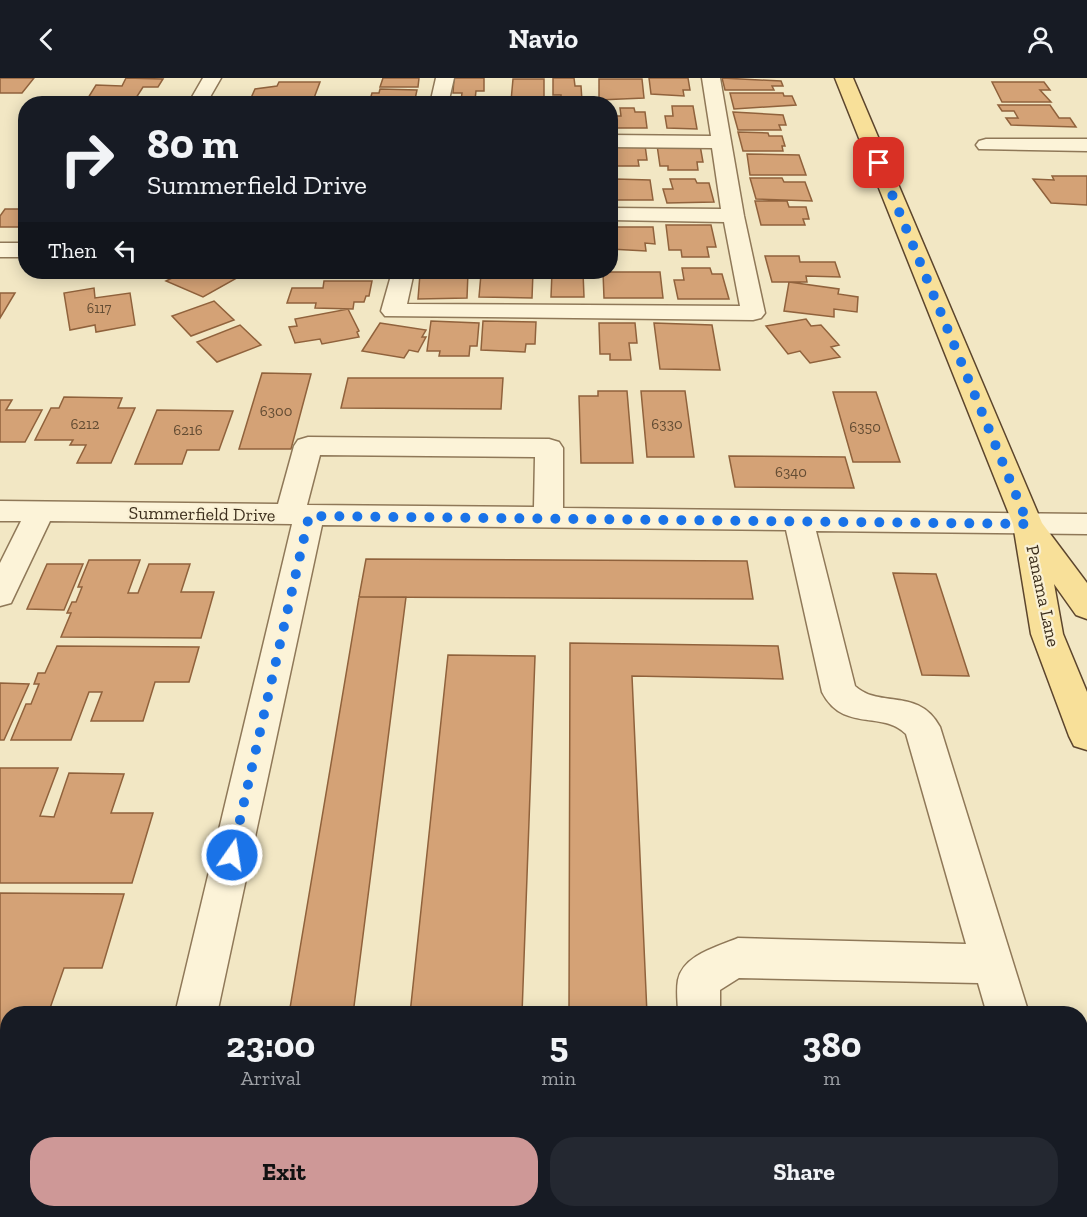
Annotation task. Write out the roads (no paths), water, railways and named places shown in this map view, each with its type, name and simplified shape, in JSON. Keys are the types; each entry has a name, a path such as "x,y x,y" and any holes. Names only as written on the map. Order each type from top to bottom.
{"main road":[{"name":"Panama Lane","path":"844,78 1028,524 1047,634 1087,736"},
{"name":"Panama Lane","path":"1028,524 1087,607"}],"street":[{"path":"202,96 212,78"},
{"path":"441,96 444,78"},
{"path":"400,279 393,311 753,313 733,216 711,78"},
{"path":"618,141 723,142"},
{"path":"986,145 1087,146"},
{"path":"618,214 733,216"},
{"path":"0,250 18,250"},
{"path":"198,1006 299,516 308,446 549,448 548,518"},
{"name":"Summerfield Drive","path":"0,511 1087,524"},
{"path":"0,595 40,512"},
{"path":"799,521 839,692 845,700 863,707 907,715 917,720 922,727 1006,1006"},
{"path":"699,1006 699,980 718,966 738,958 994,964"}]}
